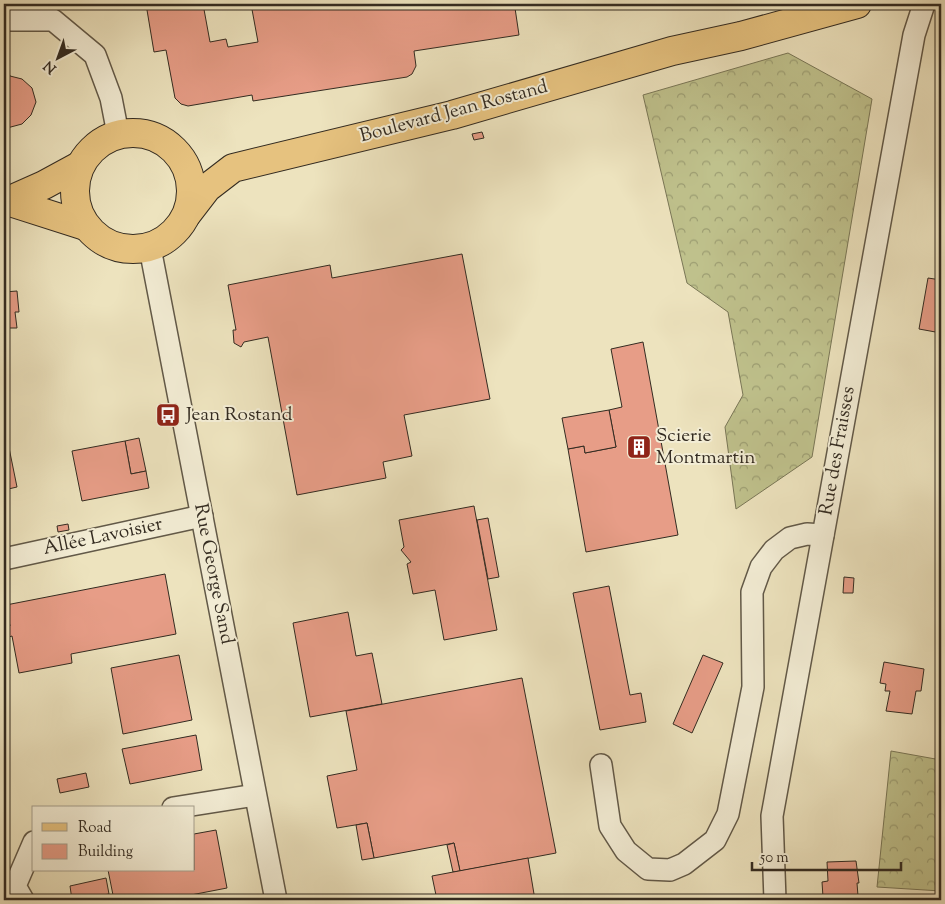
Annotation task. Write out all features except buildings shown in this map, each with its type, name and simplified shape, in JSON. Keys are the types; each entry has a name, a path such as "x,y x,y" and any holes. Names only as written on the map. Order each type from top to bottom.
{"main road":[{"name":"Boulevard Jean Rostand","path":"672,51 719,28 798,4"},
{"name":"Boulevard Jean Rostand","path":"233,168 452,115 672,51 750,34 857,4"},
{"path":"187,214 191,199 191,184 187,169 180,156 168,144 152,136 136,132 118,134 102,141 89,151 79,166 75,181 74,197 78,212 85,226 98,239 114,247 132,250 150,248 172,234 207,188 233,168"},
{"path":"180,156 233,168"},
{"path":"6,200 44,185 79,166"},
{"path":"6,200 85,226"}],"street":[{"name":"Rue des Fraisses","path":"775,900 772,816 913,45 924,4"},
{"path":"4,20 53,20 95,54 111,98 118,134"},
{"name":"Rue George Sand","path":"150,248 276,900"},
{"name":"Allée Lavoisier","path":"4,559 202,516"},
{"path":"601,765 610,826 626,851 648,869 670,870 684,864 715,840 728,814 753,687 752,592 760,567 774,550 790,538 808,534 823,535"},
{"path":"186,806 255,795"},
{"path":"23,900 15,886 32,847"}],"green space":[{"path":"788,53 872,99 812,457 736,509 725,427 743,395 728,312 687,283 643,95"},
{"path":"891,751 941,760 941,891 877,887"}],"place":[{"name":"Jean Rostand","path":"168,415"},
{"name":"Scierie Montmartin","path":"639,447"}]}
